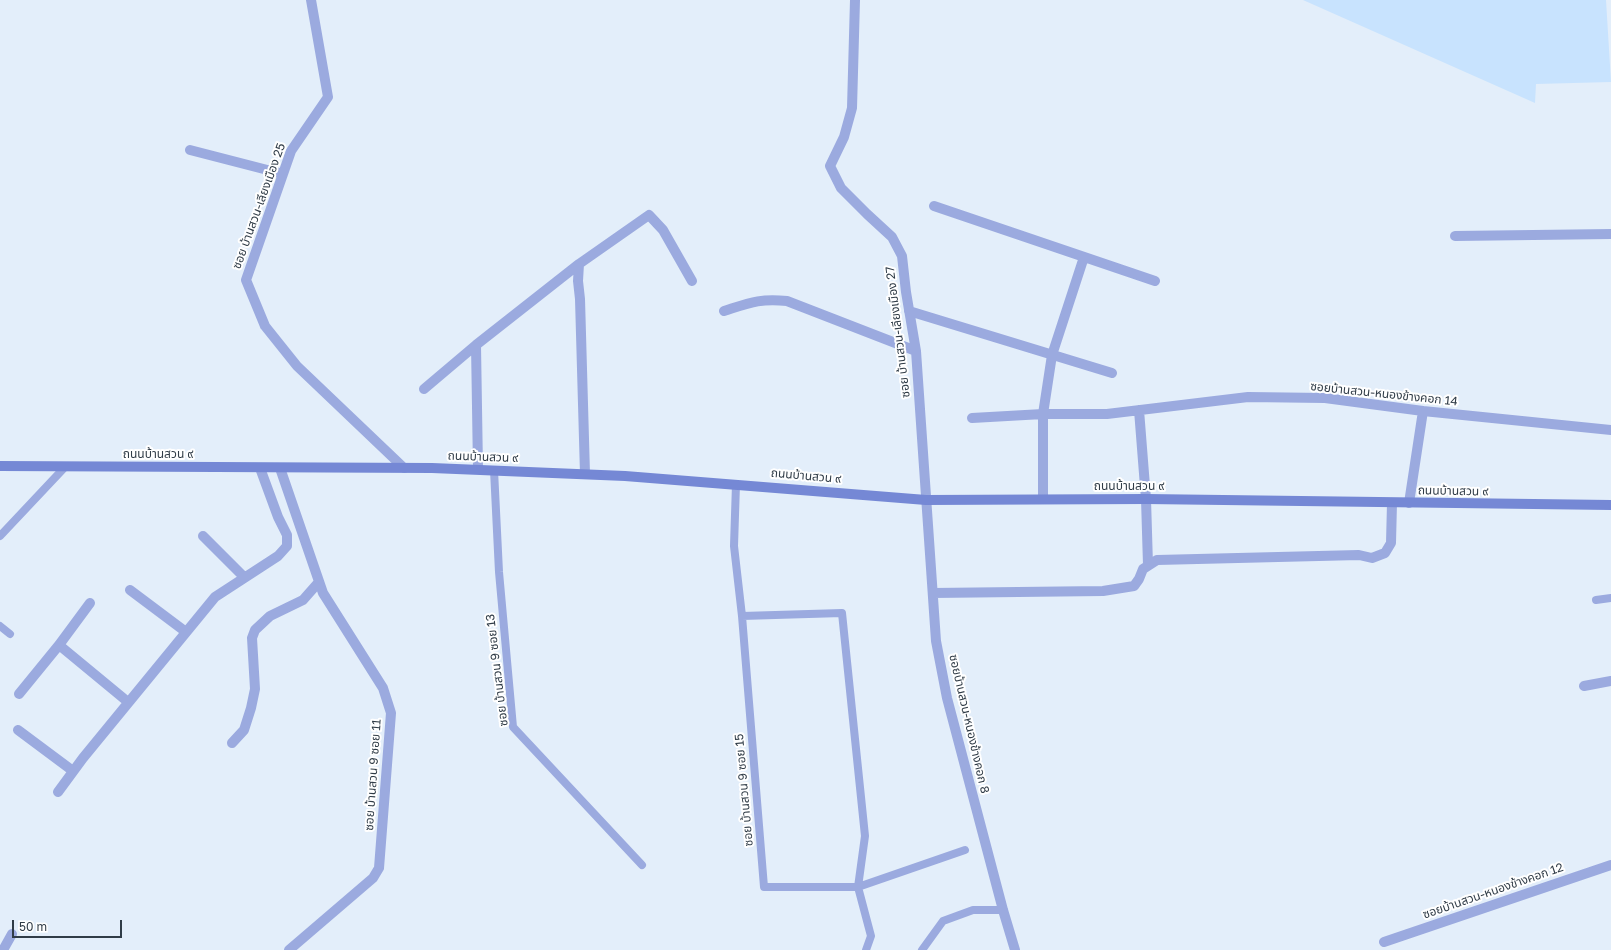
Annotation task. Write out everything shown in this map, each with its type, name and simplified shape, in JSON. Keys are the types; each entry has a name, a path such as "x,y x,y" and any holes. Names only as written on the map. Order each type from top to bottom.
{"street":[{"name":"ซอย บ้านสวน-เลียงเมือง 25","path":"311,0 328,98 290,151 246,280 265,326 297,366 404,468"},
{"name":"ซอย บ้านสวน-เลียงเมือง 27","path":"855,0 852,108 844,137 830,166 841,188 892,237 902,256 916,351 926,500"},
{"path":"190,150 283,174"},
{"path":"934,206 1155,281"},
{"path":"424,389 476,345 579,264 649,215 663,230 692,281"},
{"path":"1455,236 1611,234"},
{"path":"1043,499 1043,414 1052,355 1084,257"},
{"path":"579,264 578,281 580,299 585,474"},
{"path":"724,312 756,301 770,299 787,301 916,351"},
{"path":"909,311 1112,373"},
{"path":"476,345 478,470"},
{"name":"ซอยบ้านสวน-หนองข้างคอก 14","path":"972,418 1043,414 1107,414 1256,398 1325,398 1423,411 1611,430"},
{"path":"1140,410 1146,499 1148,565"},
{"path":"1409,503 1423,411"},
{"name":"ถนนบ้านสวน ๙","path":"0,466 404,468 494,470 585,474 736,484 926,500 1146,499 1611,505"},
{"path":"58,792 128,702 215,597 278,556 287,546 287,534 278,517 260,468"},
{"name":"ซอย บ้านสวน 9 ซอย 11","path":"280,468 318,583 383,688 391,713 379,868 373,878 288,950"},
{"name":"ซอยบ้านสวน-หนองข้างคอก 8","path":"926,500 936,641 947,698 1015,950"},
{"path":"933,593 1104,591 1118,589 1134,586 1143,569 1157,560 1359,555 1372,558 1385,553 1391,543 1392,503"},
{"path":"203,536 244,577"},
{"path":"232,743 244,730 255,689 252,638 255,630 270,616 303,600 318,583"},
{"path":"130,590 186,632"},
{"path":"19,694 59,645 90,603"},
{"path":"59,645 128,702"},
{"path":"1584,686 1611,681"},
{"path":"18,730 73,771"},
{"name":"ซอยบ้านสวน-หนองข้างคอก 12","path":"1384,942 1611,865"},
{"path":"3,950 12,934"}],"lane":[{"path":"0,536 65,467"},
{"name":"ซอย บ้านสวน 9 ซอย 13","path":"494,470 498,572 513,727 642,865"},
{"name":"ซอย บ้านสวน 9 ซอย 15","path":"736,484 734,546 742,616 764,887 858,887 965,850"},
{"path":"1596,600 1611,598"},
{"path":"742,616 842,613 865,836 858,887 871,936 866,950"},
{"path":"0,626 10,634"},
{"path":"922,950 943,921 973,910 1003,910"}],"shaded area":[{"path":"1303,0 1606,0 1611,82 1536,84 1535,103"}]}
